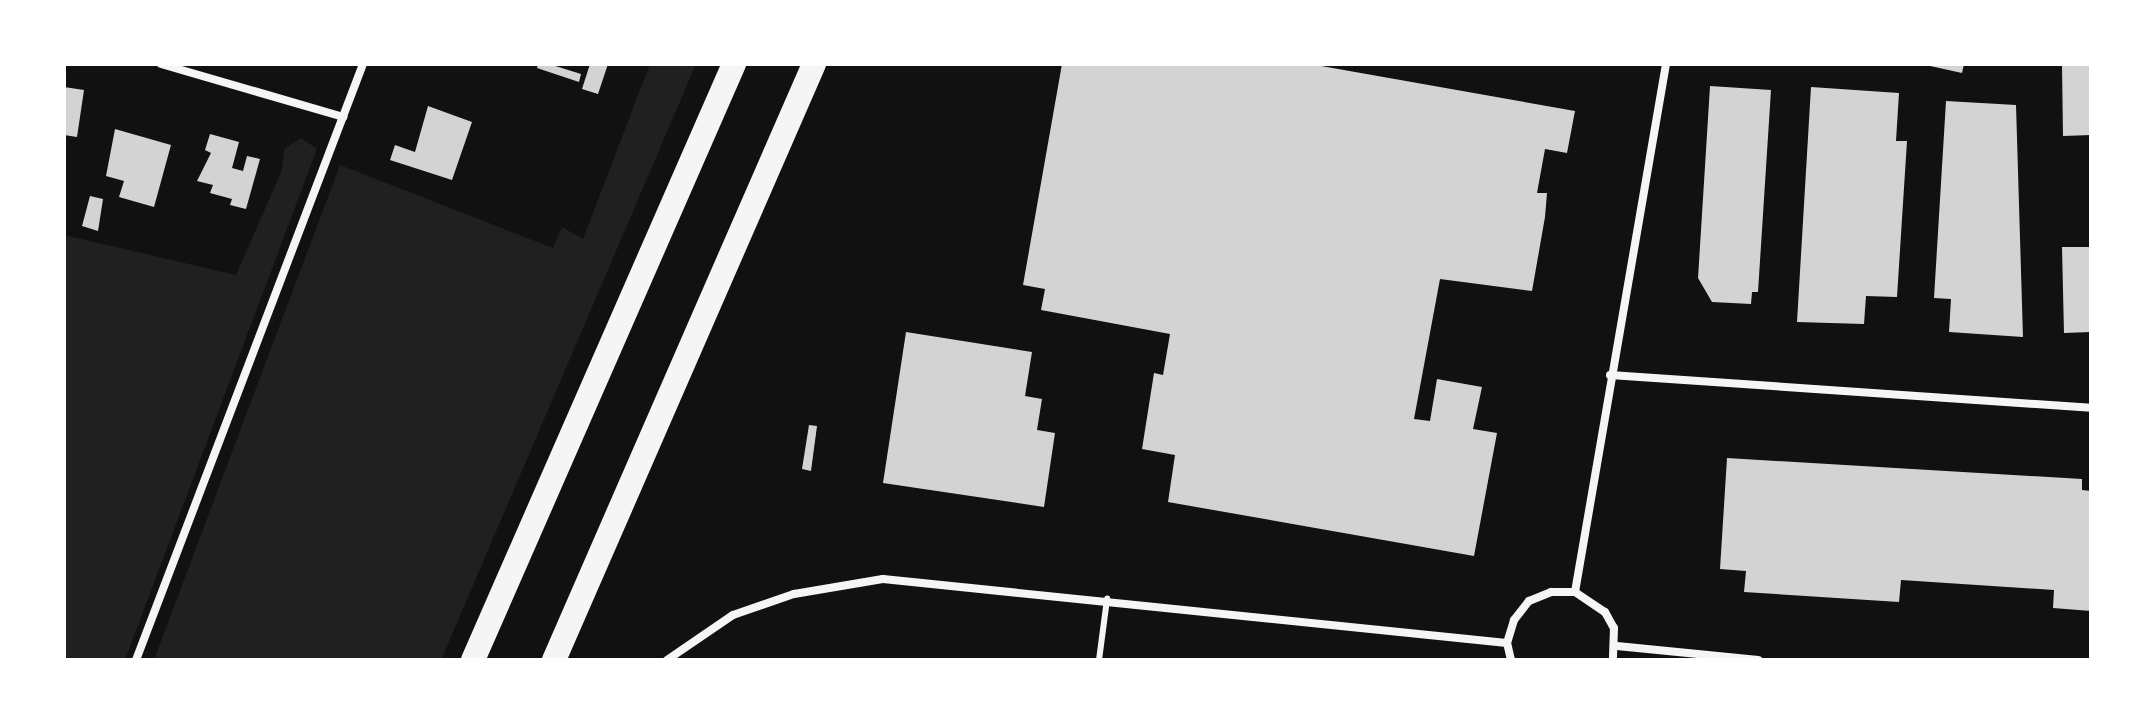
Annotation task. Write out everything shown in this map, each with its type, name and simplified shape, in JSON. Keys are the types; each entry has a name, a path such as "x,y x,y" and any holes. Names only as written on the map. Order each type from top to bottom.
{"highway":[{"path":"473,660 734,64"},
{"path":"554,660 814,64"}],"street":[{"path":"161,64 343,117"},
{"path":"136,660 363,64"},
{"path":"1575,592 1666,64"},
{"path":"1610,375 2091,408"},
{"path":"667,660 733,615 794,594 883,579 1107,599 1507,643"},
{"path":"1511,660 1507,643 1514,620 1529,601 1551,592 1575,592 1605,612 1617,646 1613,660"},
{"path":"1617,646 1758,660"}],"lane":[{"path":"1099,660 1107,599"}],"shaded area":[{"path":"650,64 696,64 441,660 154,660 340,165 553,248 562,227 583,239"},
{"path":"301,138 317,149 125,660 64,660 64,235 236,275 282,170 284,149"}],"building":[{"path":"538,64 549,64 581,74 579,82 537,68"},
{"path":"590,64 608,64 598,94 582,89"},
{"path":"1062,64 1310,64 1575,111 1567,153 1545,149 1537,193 1547,193 1545,217 1532,291 1440,279 1414,419 1430,421 1437,379 1482,387 1473,429 1497,433 1474,556 1168,502 1175,455 1142,449 1154,373 1163,375 1170,334 1041,310 1045,289 1023,285"},
{"path":"1921,64 1964,64 1962,73"},
{"path":"2062,64 2091,64 2091,135 2063,136"},
{"path":"1710,86 1771,90 1758,292 1752,292 1751,304 1712,302 1698,278"},
{"path":"64,87 84,90 77,137 64,135"},
{"path":"1811,87 1899,93 1896,141 1907,141 1897,297 1866,296 1864,324 1797,322"},
{"path":"1946,101 2016,105 2023,337 1949,332 1951,299 1934,298"},
{"path":"428,106 472,122 452,180 390,160 395,145 415,152"},
{"path":"115,129 171,145 154,207 119,197 124,181 106,176"},
{"path":"210,134 239,142 232,168 243,171 247,156 260,159 246,209 230,205 232,199 210,193 213,185 197,181 211,153 205,150"},
{"path":"90,196 103,199 98,231 82,226"},
{"path":"2062,247 2091,247 2091,332 2064,333"},
{"path":"906,332 1032,352 1025,396 1042,399 1037,430 1055,433 1044,507 883,483"},
{"path":"809,425 817,426 811,471 802,469"},
{"path":"1727,458 2082,479 2082,490 2091,491 2091,611 2053,608 2054,590 1901,580 1899,602 1744,592 1746,571 1720,569"}]}
